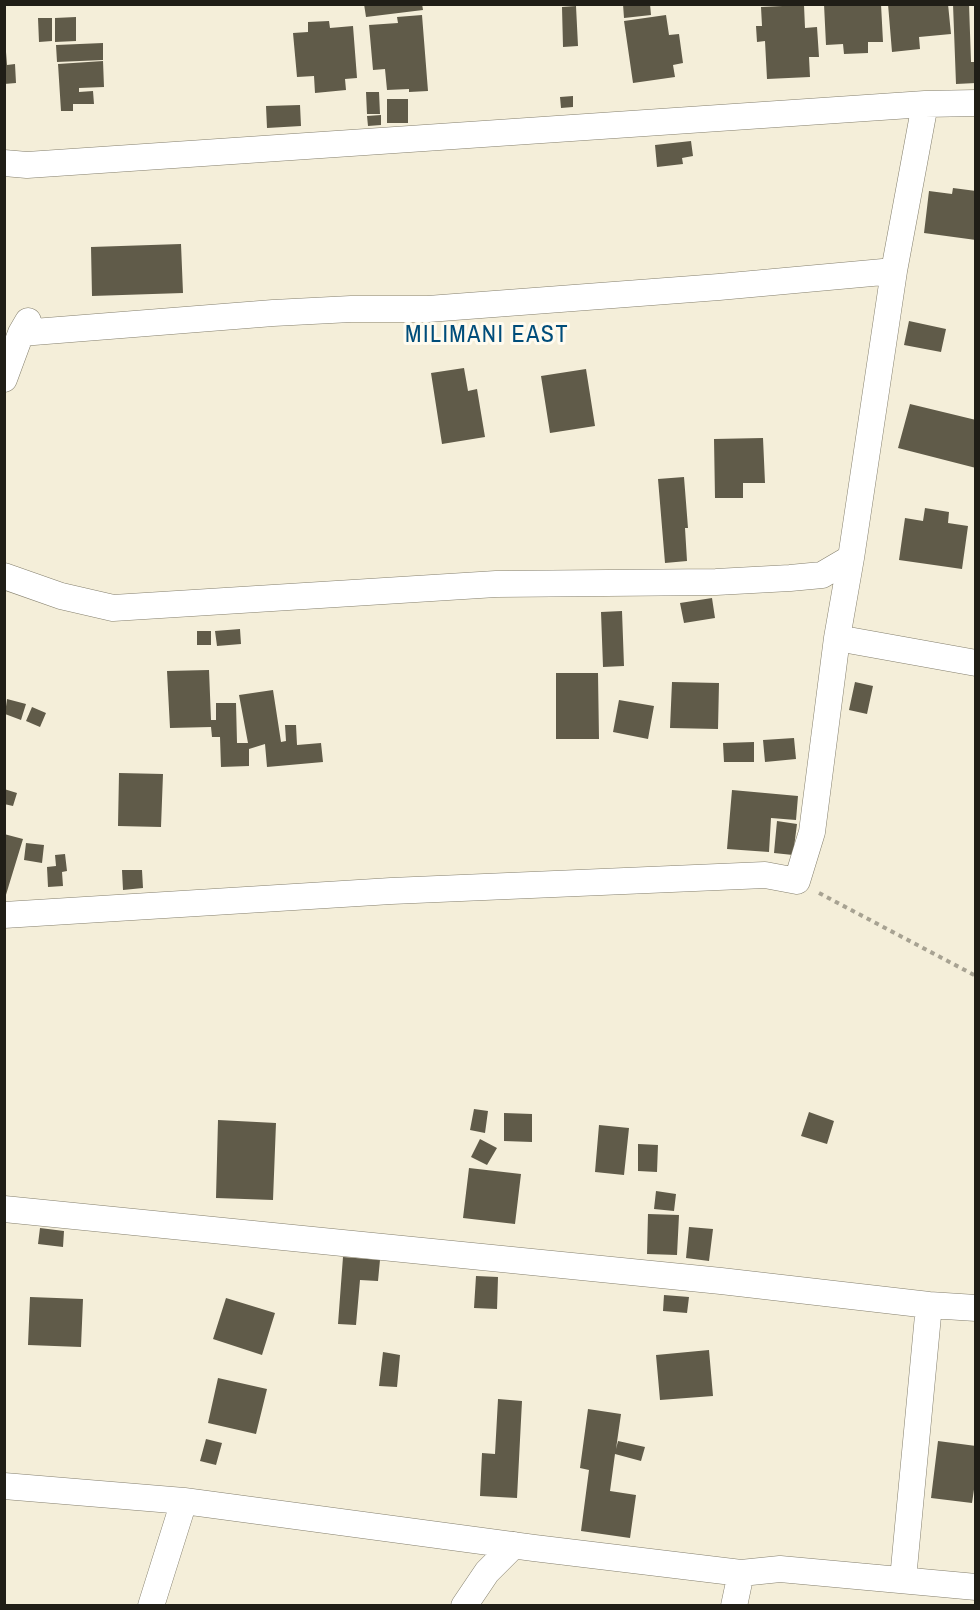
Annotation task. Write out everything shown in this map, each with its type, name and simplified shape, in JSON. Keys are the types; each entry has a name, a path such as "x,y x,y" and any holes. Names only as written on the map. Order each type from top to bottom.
{"street":[{"path":"4,163 39,164 925,104 975,103"},
{"path":"4,915 414,890 765,875 797,881 812,831 837,638 894,271 925,104"},
{"path":"4,379 24,327 351,309 451,307 894,271"},
{"path":"4,576 62,596 113,608 496,584 716,582 790,578 822,575 851,558"},
{"path":"837,638 975,663"},
{"path":"4,1209 975,1308"},
{"path":"903,1579 929,1305"},
{"path":"4,1486 184,1501 741,1573 780,1569 975,1587"},
{"path":"151,1605 184,1501"},
{"path":"464,1605 487,1572 513,1545"},
{"path":"734,1605 741,1573"}],"path":[{"path":"797,881 975,976"}],"building":[{"path":"364,4 422,4 423,10 366,17"},
{"path":"623,4 650,4 651,15 624,18"},
{"path":"824,4 881,4 883,42 868,42 868,53 844,54 843,44 826,45"},
{"path":"888,4 948,4 951,34 919,37 920,49 892,52"},
{"path":"953,4 969,4 971,62 976,62 976,83 956,84"},
{"path":"804,5 805,28 817,27 819,57 809,57 810,77 767,79 765,41 757,42 756,26 762,26 761,7"},
{"path":"576,6 578,46 563,47 562,7"},
{"path":"422,15 428,91 387,90 385,69 373,70 369,25 398,23 397,17"},
{"path":"666,15 669,35 679,34 683,63 673,65 675,77 633,83 624,21"},
{"path":"76,17 76,41 55,42 55,18"},
{"path":"38,18 52,18 52,41 39,42"},
{"path":"329,21 330,28 353,26 357,78 345,79 346,90 315,93 314,76 297,77 293,33 308,32 308,22"},
{"path":"103,43 103,60 57,62 56,45"},
{"path":"4,52 6,52 7,65 15,64 16,83 4,84"},
{"path":"103,61 104,87 79,88 79,92 93,91 94,104 73,104 73,111 61,111 58,64"},
{"path":"366,92 379,92 380,114 367,114"},
{"path":"573,96 573,107 561,108 560,97"},
{"path":"387,99 408,99 408,123 387,123"},
{"path":"300,105 301,126 267,128 266,106"},
{"path":"381,115 381,125 368,126 367,116"},
{"path":"691,141 693,156 682,158 683,164 657,167 655,145"},
{"path":"953,188 976,191 976,240 924,233 929,191 952,194"},
{"path":"181,244 183,293 92,296 91,247"},
{"path":"909,321 946,329 941,352 904,345"},
{"path":"464,368 468,391 477,389 485,437 442,444 431,373"},
{"path":"586,369 595,426 550,433 541,376"},
{"path":"910,404 976,420 976,468 898,448"},
{"path":"763,438 765,483 743,483 743,498 715,498 714,439"},
{"path":"684,477 688,528 685,528 687,561 665,563 658,479"},
{"path":"925,508 949,512 948,523 968,526 962,569 899,560 905,518 923,521"},
{"path":"712,598 715,618 684,623 680,603"},
{"path":"622,611 624,666 603,667 601,612"},
{"path":"240,629 241,644 217,646 215,631"},
{"path":"197,631 211,631 211,645 197,645"},
{"path":"209,670 211,720 216,720 216,703 236,703 237,743 248,743 239,695 273,690 281,742 286,741 285,725 296,725 297,745 321,743 323,762 267,767 265,744 249,749 249,766 221,767 220,737 212,737 211,727 170,728 167,671"},
{"path":"556,673 598,673 599,739 556,739"},
{"path":"672,682 719,683 718,729 670,728"},
{"path":"855,682 873,686 867,714 849,710"},
{"path":"7,699 26,704 21,720 5,714"},
{"path":"619,700 654,706 648,739 613,732"},
{"path":"32,707 46,713 40,727 26,721"},
{"path":"794,738 796,759 765,762 763,740"},
{"path":"754,742 754,762 724,762 723,743"},
{"path":"119,773 163,774 161,827 118,826"},
{"path":"4,789 17,793 13,806 4,804"},
{"path":"732,790 798,796 796,820 771,818 769,852 727,849"},
{"path":"777,821 797,824 793,855 774,853"},
{"path":"4,834 23,839 5,898 4,898"},
{"path":"26,843 44,845 42,863 24,860"},
{"path":"65,854 67,871 62,872 63,886 48,887 47,867 56,866 55,855"},
{"path":"122,870 142,870 143,888 123,890"},
{"path":"474,1109 488,1111 485,1133 470,1130"},
{"path":"809,1112 834,1121 827,1144 801,1136"},
{"path":"504,1113 532,1114 532,1142 504,1141"},
{"path":"218,1120 276,1123 273,1200 216,1198"},
{"path":"599,1125 629,1128 624,1175 595,1172"},
{"path":"480,1139 497,1148 487,1165 471,1157"},
{"path":"638,1144 658,1145 657,1172 638,1171"},
{"path":"469,1168 521,1174 515,1224 463,1218"},
{"path":"656,1191 676,1194 674,1211 654,1209"},
{"path":"648,1214 679,1215 677,1255 647,1254"},
{"path":"689,1227 713,1229 709,1261 686,1258"},
{"path":"40,1228 64,1231 63,1247 38,1244"},
{"path":"343,1257 380,1260 378,1281 360,1280 356,1325 338,1324"},
{"path":"476,1276 498,1277 497,1309 474,1308"},
{"path":"664,1295 689,1297 687,1313 663,1311"},
{"path":"30,1297 83,1299 81,1347 28,1345"},
{"path":"226,1298 275,1313 262,1355 213,1339"},
{"path":"709,1350 713,1396 660,1400 656,1355"},
{"path":"383,1352 400,1355 397,1387 379,1386"},
{"path":"218,1378 267,1389 256,1434 208,1423"},
{"path":"498,1399 522,1401 517,1498 480,1496 482,1453 495,1454"},
{"path":"588,1409 621,1414 616,1449 618,1441 645,1447 641,1461 615,1454 610,1491 636,1495 630,1538 581,1531 589,1470 580,1468"},
{"path":"206,1439 222,1443 216,1465 200,1461"},
{"path":"938,1441 976,1446 976,1476 972,1503 931,1498"}],"district":[{"name":"MILIMANI EAST","path":"487,336"}]}
